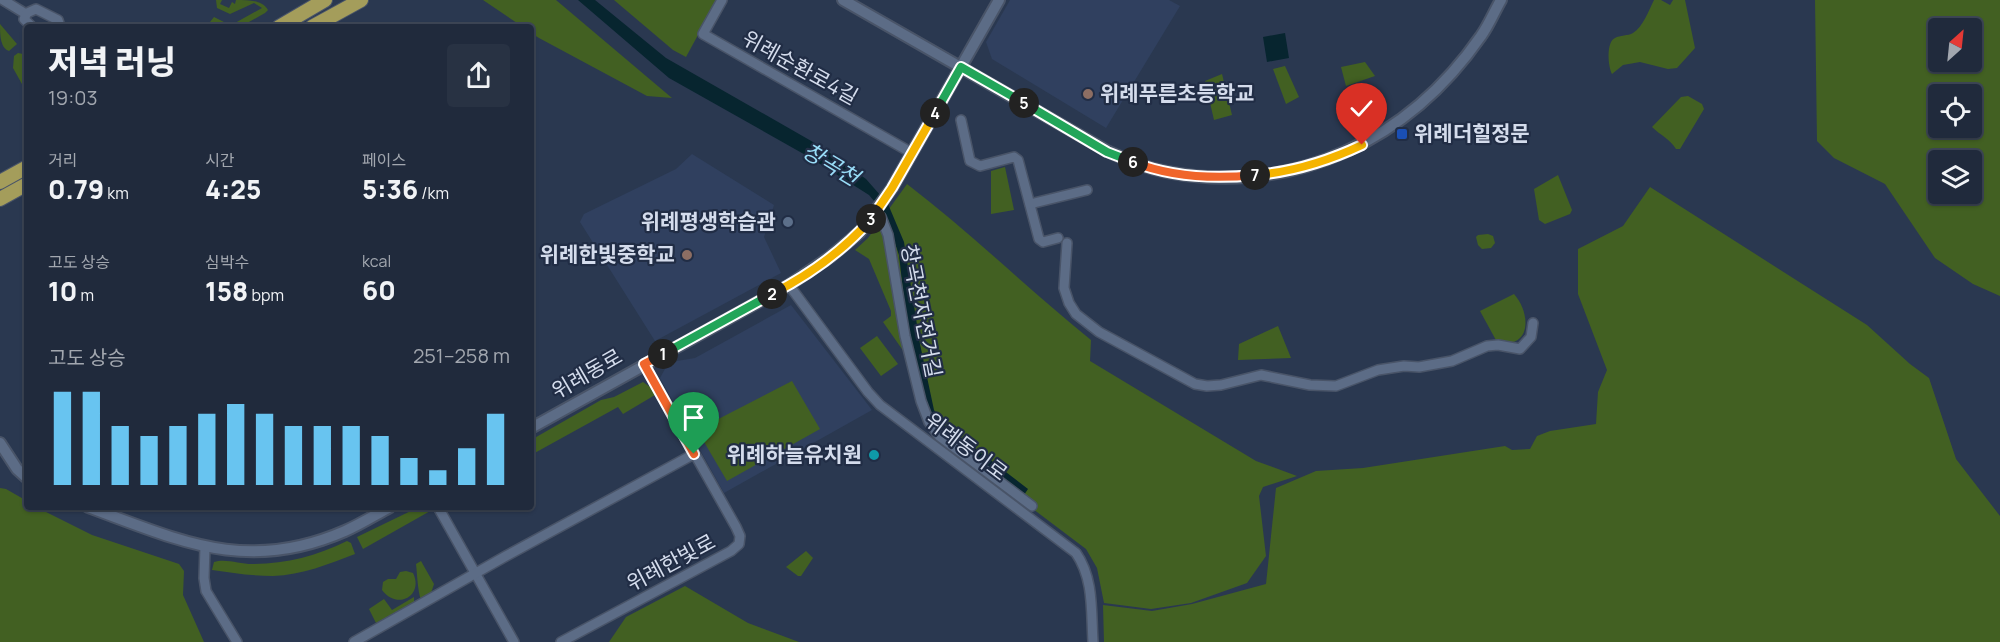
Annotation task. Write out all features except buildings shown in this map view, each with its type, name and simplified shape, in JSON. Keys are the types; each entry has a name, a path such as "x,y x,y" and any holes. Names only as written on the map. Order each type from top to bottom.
{"main road":[{"path":"284,24 325,0"},
{"path":"318,24 362,0"},
{"path":"0,182 24,169"},
{"path":"0,199 24,186"}],"street":[{"path":"3,0 26,14"},
{"name":"위례순환로4길","path":"722,0 703,34 912,153"},
{"path":"843,0 1107,152 1136,164 1167,172 1223,177 1288,171 1334,158 1392,127 1418,106 1455,69 1483,33 1501,0"},
{"name":"위례동로","path":"534,426 789,285 830,257 860,232 899,176 999,0"},
{"path":"29,24 24,19 26,14 36,9 58,20 60,24"},
{"path":"961,120 970,161 980,166 1014,157 1018,160 1039,238 1044,242 1063,240 1065,288 1069,303 1076,314 1099,332 1187,381 1207,386 1233,383 1262,375 1310,385 1336,386 1378,370 1404,366 1419,367 1452,361 1487,346 1498,345 1520,349 1530,337 1533,324"},
{"path":"1030,204 1087,190"},
{"name":"창곡천자전거길","path":"881,217 888,235 906,336 928,422 939,436 1032,506"},
{"name":"위례동이로","path":"789,285 880,405 1076,553 1084,564 1088,577 1093,642"},
{"name":"위례한빛로","path":"561,642 732,551 739,544 740,536 736,527 644,364"},
{"path":"0,443 12,463 24,475"},
{"path":"354,642 694,454"},
{"path":"97,510 205,546 245,552 267,552 294,547 347,530 384,510"},
{"path":"440,510 514,642"},
{"path":"205,546 206,591 237,642"}],"shaded area":[{"name":"위례푸른초등학교","path":"1010,0 1169,0 1180,6 1106,128 992,59 986,42"},
{"name":"위례한빛중학교","path":"692,154 774,205 764,237 781,273 655,341 580,222 584,214 676,169"},
{"path":"791,305 872,410 724,493 660,378 665,369 677,361 695,358"}],"green space":[{"path":"216,0 222,0 220,4 229,8 232,2 235,4 236,0 246,0 262,4 268,10 245,24 211,24 214,17 226,23 235,23 262,8 254,3 230,14 217,8"},
{"path":"483,0 556,0 672,98 647,96 534,35 534,24 519,24"},
{"path":"614,0 717,0 686,57 673,50"},
{"path":"1654,0 1661,0 1670,5 1673,0 1685,0 1695,48 1677,68 1668,69 1640,62 1623,65 1612,74 1609,54 1612,40 1637,30"},
{"path":"1815,0 2000,0 2000,296 1973,284 1935,258 1885,184 1834,158 1817,141"},
{"path":"0,24 17,44 9,51 2,44"},
{"path":"18,53 24,56 24,88 13,68 14,56"},
{"path":"1365,62 1375,76 1346,86 1341,67"},
{"path":"1285,66 1299,97 1286,104 1273,69"},
{"path":"1222,74 1232,115 1214,120 1205,81"},
{"path":"1688,96 1702,104 1704,109 1680,149 1676,149 1652,127 1681,97"},
{"path":"1005,167 1014,210 991,214 991,171"},
{"path":"1558,175 1572,210 1570,214 1545,224 1539,220 1534,189"},
{"path":"907,184 1091,340 1090,361 1256,461 1297,476 1263,487 1259,496 1266,556 1247,583 1191,603 1151,609 1104,603 1097,568 1086,549 935,435 911,362 883,322 891,316 891,311 869,259 855,250 868,238"},
{"path":"1650,187 1867,325 1929,378 1956,459 2000,516 2000,642 1104,642 1103,605 1152,611 1192,604 1266,584 1276,488 1316,471 1363,468 1505,446 1512,450 1530,449 1537,436 1550,431 1596,424 1598,392 1607,370 1578,294 1578,249 1623,226"},
{"path":"1488,234 1493,236 1495,243 1491,248 1482,249 1476,237"},
{"path":"1514,294 1523,311 1525,328 1517,341 1497,342 1480,311"},
{"path":"1278,326 1291,358 1238,360 1239,344"},
{"path":"877,336 898,364 881,376 860,348"},
{"path":"792,381 820,429 727,481 697,430"},
{"path":"643,382 655,395 623,414 618,407 534,453 534,438 601,400 614,397"},
{"path":"0,488 24,499 24,510 42,510 92,535 179,564 184,571 183,595 204,642 0,642"},
{"path":"413,510 432,510 363,549 357,537"},
{"path":"347,541 351,543 355,554 294,574 265,576 212,570 214,562 218,561 265,564 289,561 324,551"},
{"path":"806,551 813,558 801,576 798,576 786,567"},
{"path":"421,561 434,584 431,593 421,599 416,564"},
{"path":"400,572 413,573 415,588 412,594 402,600 388,596 382,590 383,582 396,579"},
{"path":"685,586 748,623 799,642 609,642 626,617"},
{"path":"414,597 414,602 376,623 369,609 384,599 392,610"}],"water":[{"name":"창곡천","path":"578,0 595,0 666,58 820,146 866,179 888,204 904,242 920,344 934,410 943,424 1028,489 1024,495 935,425 928,411 908,335 899,255 885,214 869,195 809,157 669,78"},
{"path":"1285,33 1289,58 1267,62 1263,37"}],"place":[{"name":"위례푸른초등학교","path":"1088,94"},
{"name":"위례더힐정문","path":"1402,134"},
{"name":"위례평생학습관","path":"788,222"},
{"name":"위례한빛중학교","path":"687,255"},
{"name":"위례하늘유치원","path":"874,455"}],"route":[{"path":"694,454 644,364 789,285 830,257 860,232 882,205 961,67 1107,152 1136,164 1167,172 1223,177 1269,174 1306,167 1334,158 1362,145"}]}
